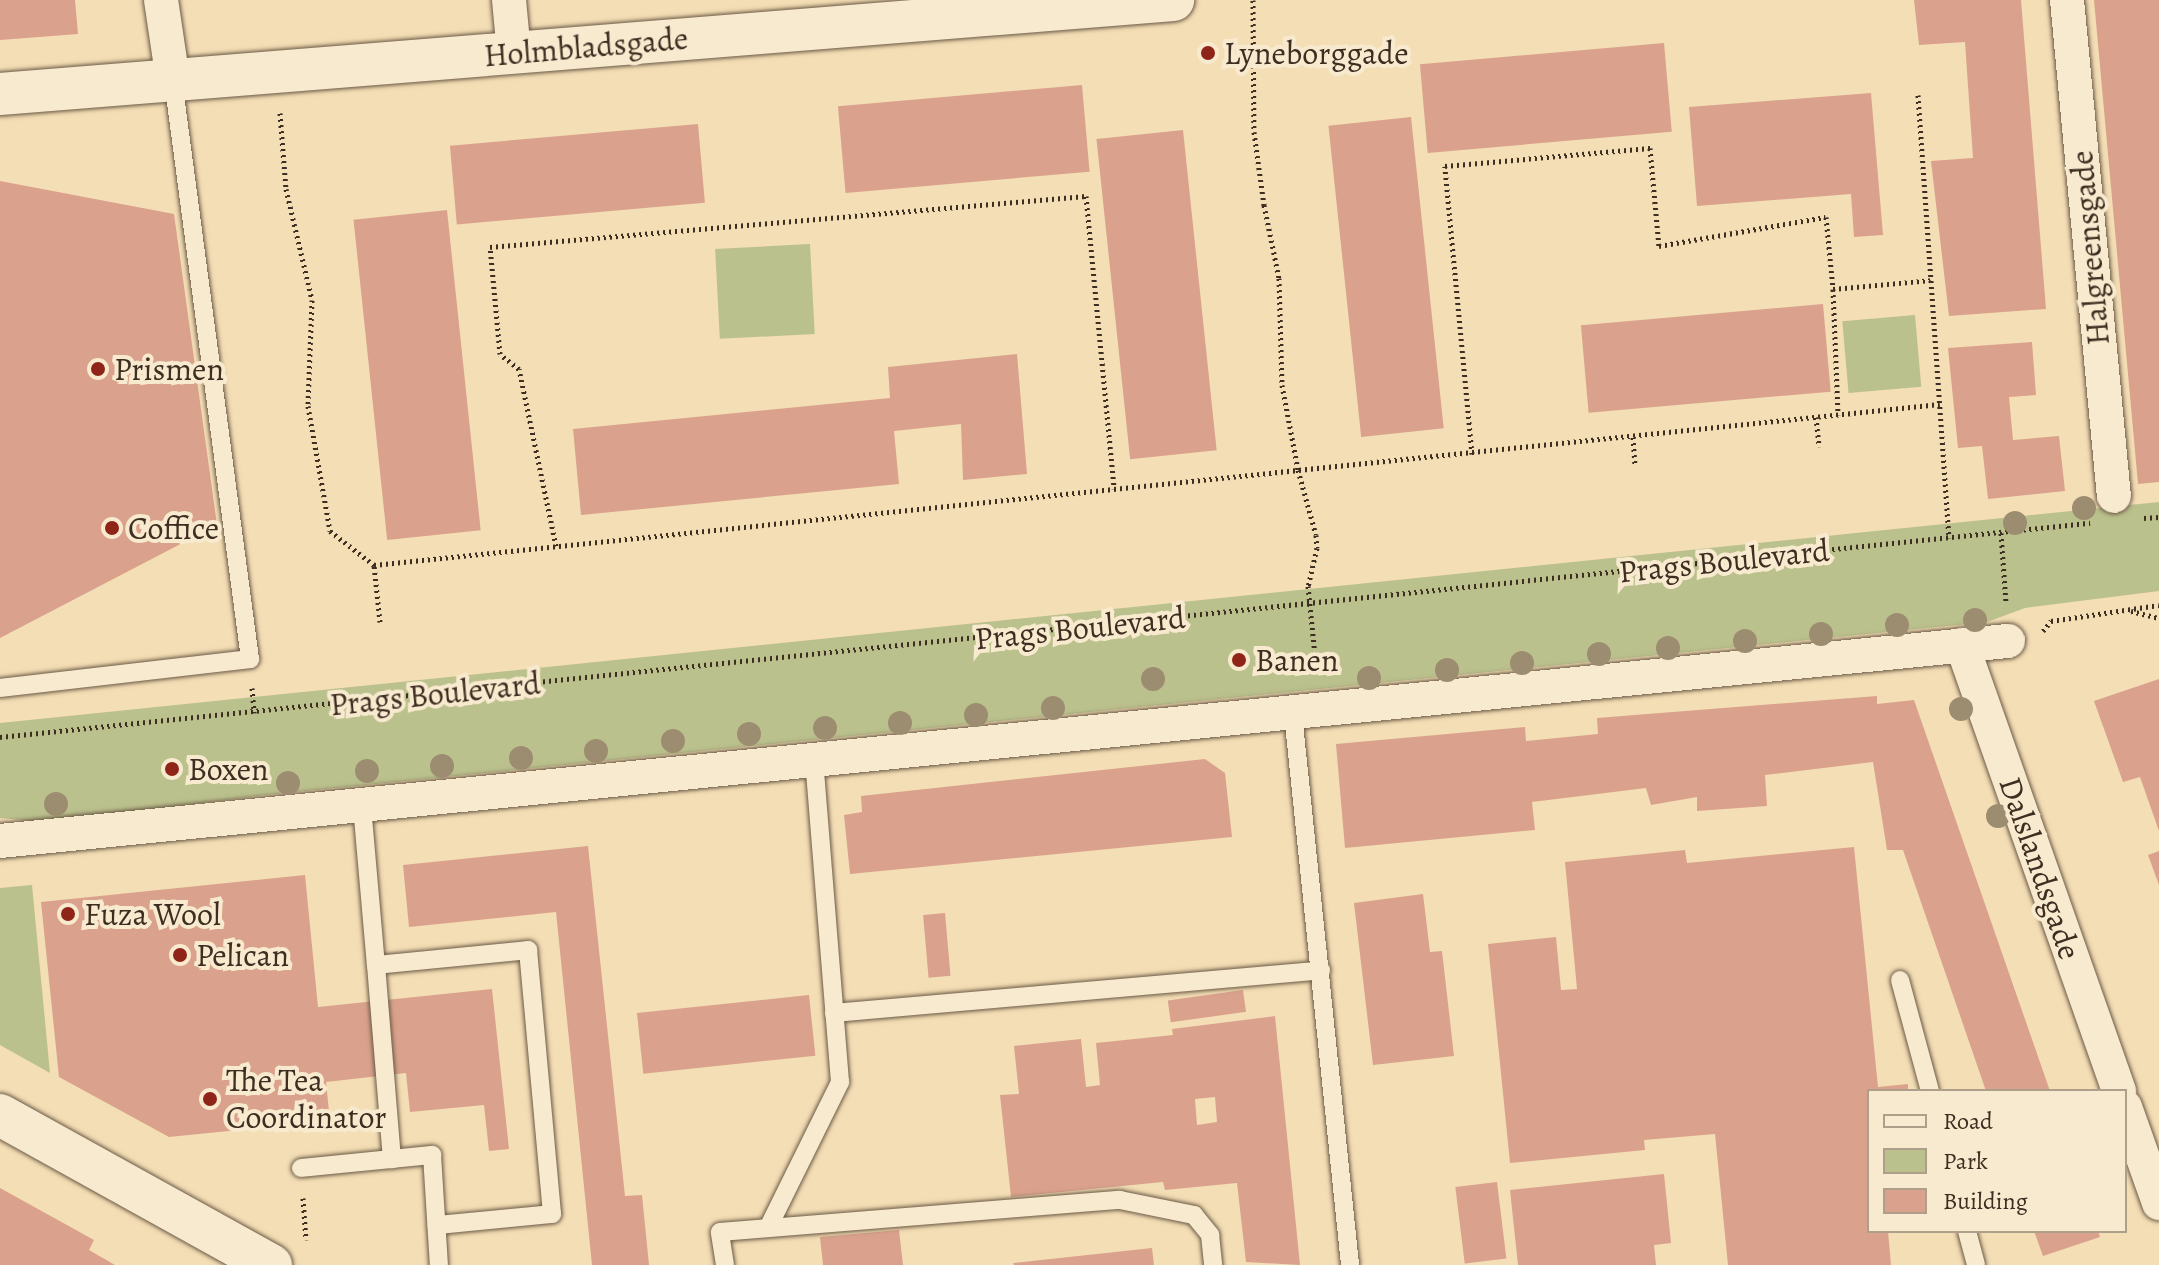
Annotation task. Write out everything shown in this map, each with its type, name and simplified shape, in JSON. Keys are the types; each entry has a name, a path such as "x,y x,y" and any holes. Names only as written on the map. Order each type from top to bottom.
{"street":[{"path":"161,0 173,80"},
{"path":"509,0 514,53"},
{"name":"Holmbladsgade","path":"0,94 514,53 878,12 1173,0"},
{"name":"Halgreensgade","path":"2067,0 2118,512"},
{"path":"0,841 2008,641"},
{"name":"Dalslandsgade","path":"1962,645 2118,1089"},
{"path":"2127,1113 2159,1203"},
{"path":"0,1115 289,1258"}],"lane":[{"path":"0,688 250,659 173,80"},
{"path":"1307,713 1321,970 1350,1265"},
{"path":"768,1228 840,1082 814,761"},
{"path":"362,806 392,1159"},
{"path":"376,965 528,950 552,1214 437,1225"},
{"path":"834,1013 1321,970"},
{"path":"1900,980 1929,1089"},
{"path":"301,1168 432,1155 439,1265"},
{"path":"725,1265 720,1232 1120,1200 1194,1215 1210,1235 1213,1265"},
{"path":"1968,1233 1976,1265"}],"path":[{"path":"1253,0 1254,132 1264,205 1279,278 1282,385 1317,548 1308,586 1307,713"},
{"path":"276,72 286,189 312,300 308,406 330,531 374,565 1940,404"},
{"path":"1918,95 1949,538"},
{"path":"1472,454 1445,166 1650,148 1659,246 1826,217 1833,289 1838,415"},
{"path":"556,546 519,369 500,354 490,247 1086,196 1114,489"},
{"path":"1833,289 1931,280"},
{"path":"1816,417 1819,447"},
{"path":"1633,437 1635,466"},
{"name":"Prags Boulevard","path":"0,737 2001,533 2118,512 2159,517"},
{"path":"2001,533 2008,641 2035,642 2051,621 2159,605"},
{"path":"374,565 380,622"},
{"path":"2126,610 2159,618"},
{"path":"289,1258 301,1168"}],"green space":[{"path":"810,244 815,334 720,339 715,249"},
{"path":"1915,315 1921,387 1849,393 1842,321"},
{"path":"2159,502 2159,591 2025,608 1987,622 265,795 97,816 31,821 0,818 0,723"},
{"path":"32,885 50,1073 0,1045 0,888"}],"building":[{"path":"0,0 75,0 78,34 0,40"},
{"path":"1914,0 2021,0 2046,309 1949,316 1931,161 1973,158 1965,42 1919,45"},
{"path":"2094,0 2159,0 2159,482 2138,484"},
{"path":"1664,43 1672,132 1428,153 1420,64"},
{"path":"1082,85 1090,172 846,193 838,106"},
{"path":"1871,93 1883,235 1854,237 1851,194 1697,206 1689,107"},
{"path":"1411,117 1444,428 1361,437 1328,126"},
{"path":"698,124 705,203 457,224 450,146"},
{"path":"1183,130 1217,450 1130,459 1096,139"},
{"name":"Prismen","path":"0,181 174,214 217,525 0,638"},
{"path":"447,210 481,530 387,540 354,220"},
{"path":"1823,304 1831,392 1589,413 1581,325"},
{"path":"2032,342 2036,395 2009,397 2013,440 2059,436 2065,491 1988,499 1982,446 1958,448 1948,348"},
{"path":"1017,354 1027,474 963,480 961,424 894,431 899,484 581,515 573,429 890,398 888,367"},
{"path":"2159,679 2159,831 2140,777 2123,782 2094,701"},
{"path":"1877,696 1877,704 1914,700 2049,1089 1985,1089 1903,850 1887,850 1873,762 1765,775 1767,806 1697,811 1697,797 1651,805 1646,788 1532,802 1535,830 1345,848 1336,744 1525,727 1526,741 1598,734 1597,718"},
{"path":"1205,759 1225,773 1232,837 850,874 844,815 862,812 861,796"},
{"path":"588,846 625,1196 642,1195 649,1265 592,1265 556,912 409,927 403,865"},
{"path":"1854,847 1878,1087 1908,1084 1908,1089 1867,1089 1867,1233 1888,1233 1891,1265 1728,1265 1715,1134 1644,1140 1645,1150 1510,1163 1488,944 1556,937 1561,990 1577,989 1565,862 1685,850 1687,863"},
{"path":"2159,851 2159,885 2148,855"},
{"name":"Pelican","path":"305,875 318,1007 492,989 509,1149 489,1151 484,1105 410,1112 406,1073 326,1082 330,1121 169,1137 59,1077 41,902"},
{"path":"1423,894 1430,952 1442,951 1454,1056 1373,1065 1354,903"},
{"path":"945,913 950,976 929,978 923,915"},
{"path":"1243,990 1246,1012 1171,1022 1168,1001"},
{"path":"809,995 815,1056 643,1074 637,1013"},
{"path":"1275,1016 1300,1265 1246,1262 1237,1183 1165,1190 1163,1182 1011,1197 1000,1095 1019,1094 1014,1046 1081,1039 1086,1087 1100,1085 1096,1043 1173,1035 1172,1029","holes":["1215,1097 1217,1122 1197,1125 1195,1099"]},
{"path":"1664,1174 1671,1243 1654,1245 1656,1265 1518,1265 1510,1190"},
{"path":"1497,1182 1506,1258 1465,1264 1455,1187"},
{"path":"0,1188 94,1240 89,1250 115,1265 0,1265"},
{"path":"899,1230 903,1265 823,1265 820,1237"},
{"path":"2035,1233 2099,1233 2100,1237 2043,1256"},
{"path":"1152,1248 1154,1265 1013,1263"}],"place":[{"name":"Lyneborggade","path":"1208,53"},
{"name":"Prismen","path":"98,369"},
{"name":"Coffice","path":"112,528"},
{"name":"Banen","path":"1239,660"},
{"name":"Boxen","path":"172,769"},
{"name":"Fuza Wool","path":"68,914"},
{"name":"Pelican","path":"180,955"},
{"name":"The Tea Coordinator","path":"210,1099"}]}
